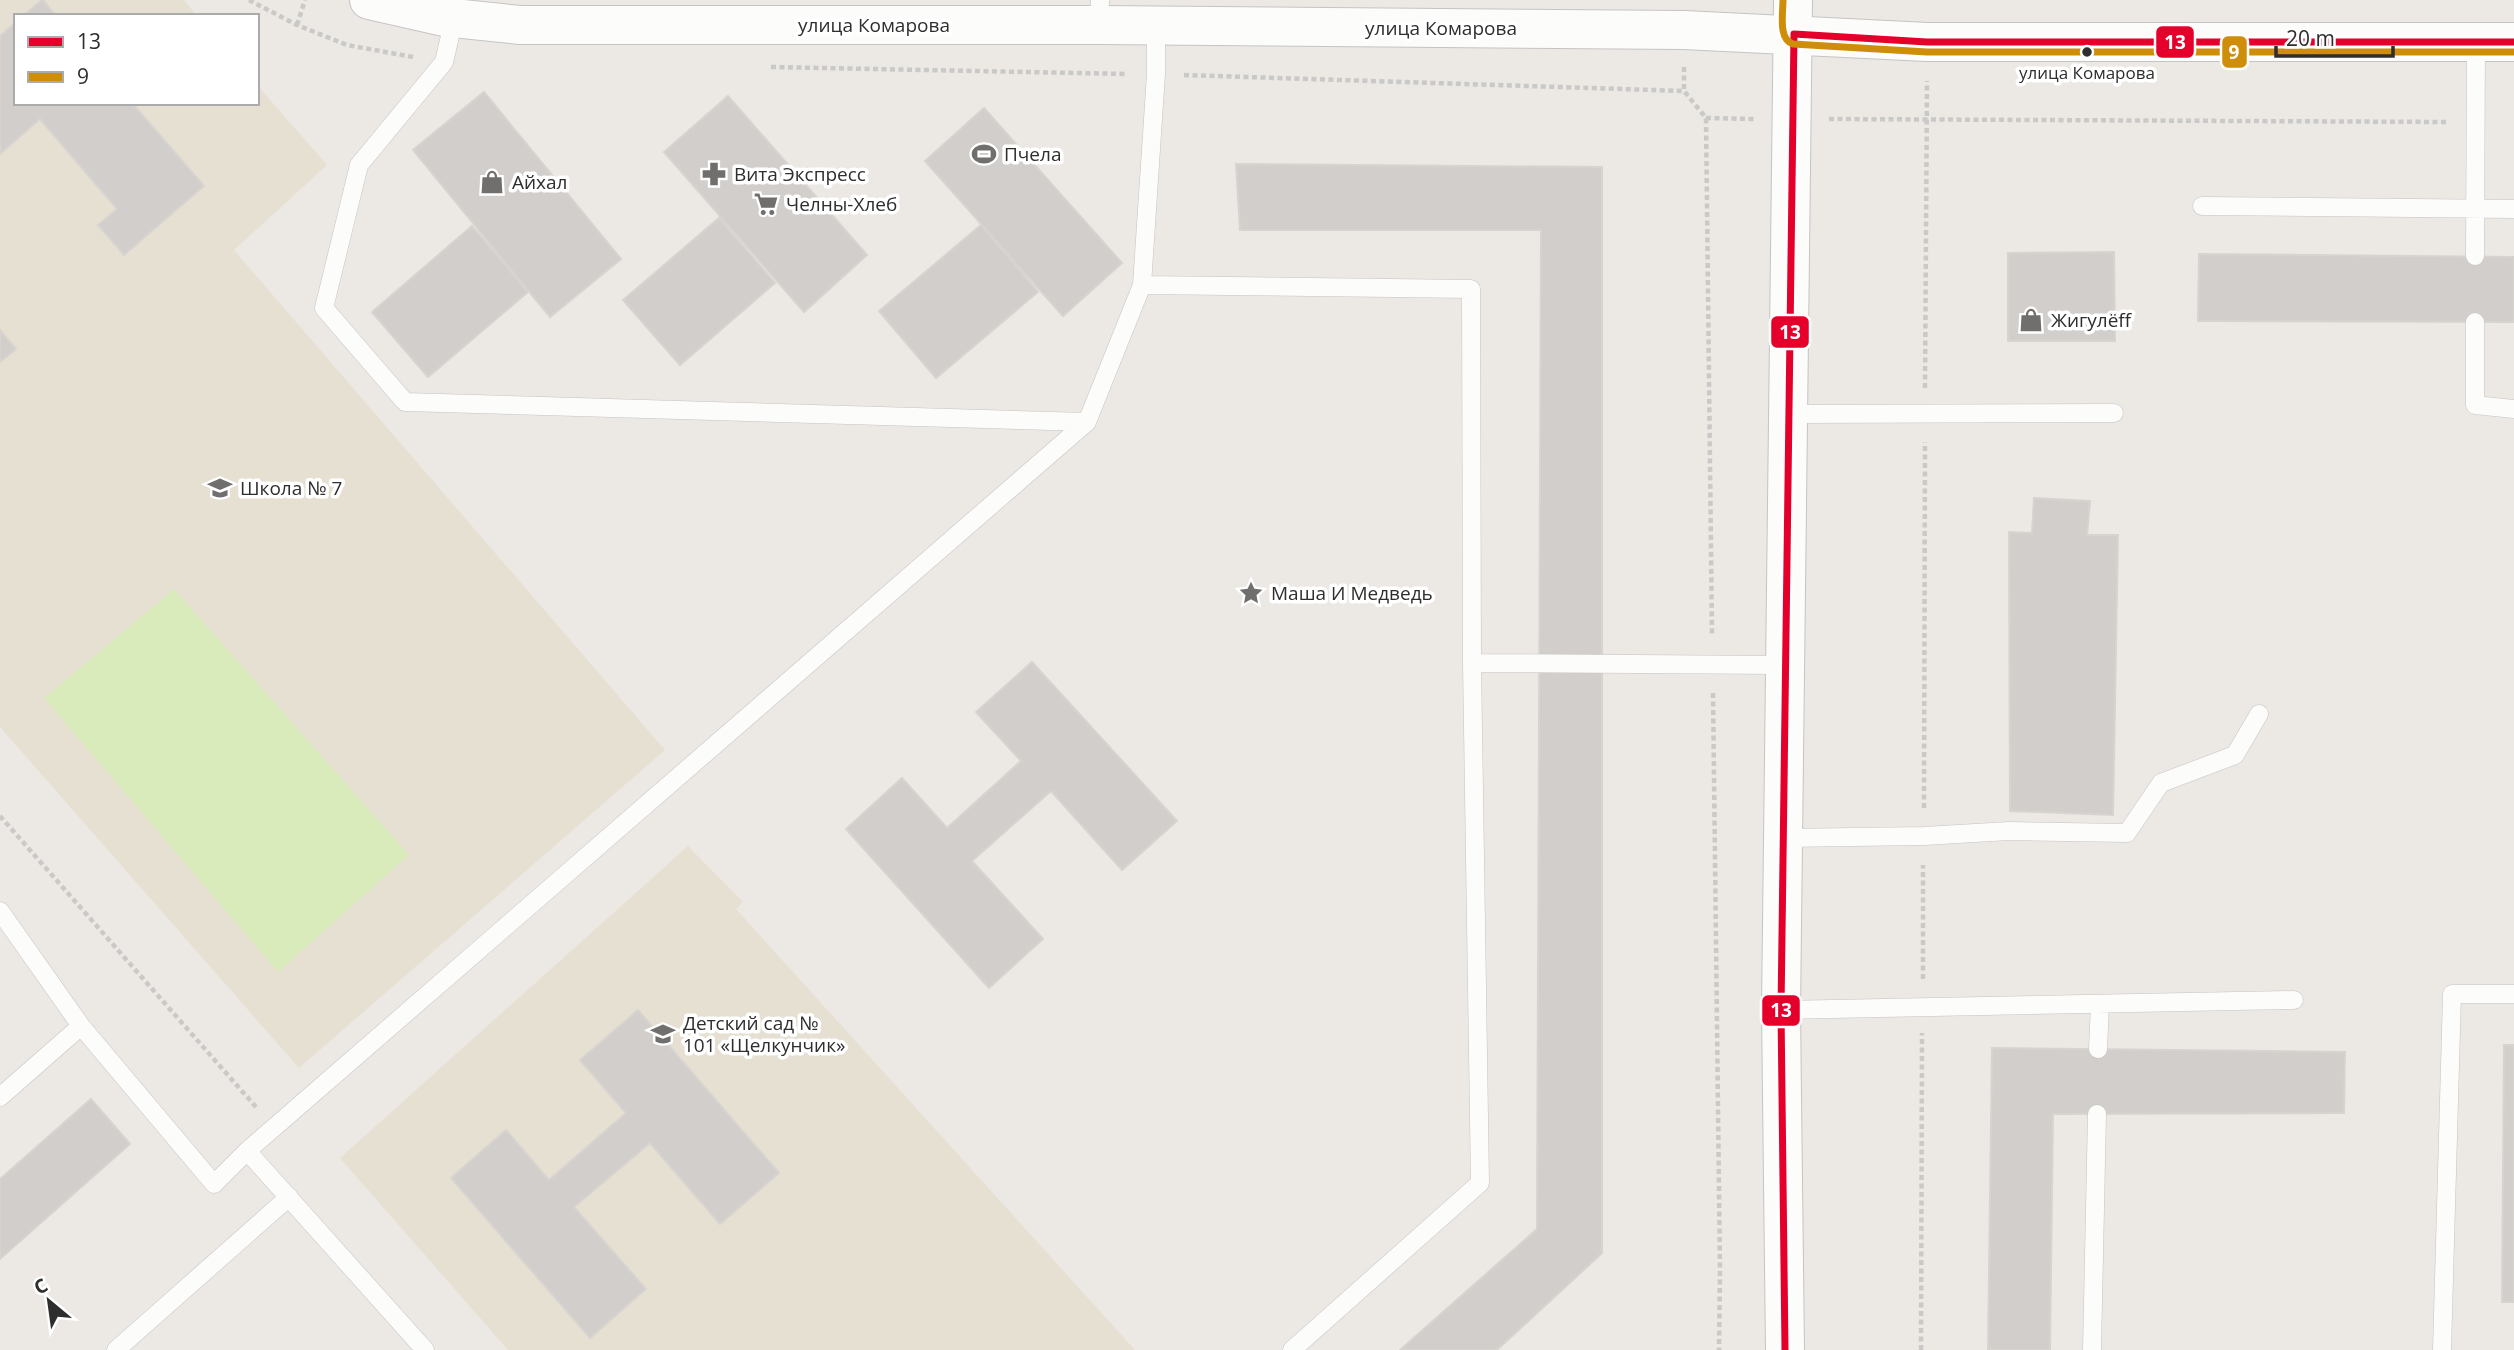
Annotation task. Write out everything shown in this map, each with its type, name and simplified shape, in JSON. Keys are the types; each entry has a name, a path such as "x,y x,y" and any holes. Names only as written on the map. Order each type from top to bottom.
{"street":[{"name":"улица Комарова","path":"369,0 454,19 520,25 1099,13 1156,26 1684,30 1793,17 1927,42 2514,42"},
{"path":"1785,1350 1781,1010 1793,17"}],"lane":[{"path":"454,19 444,62 359,165 324,307 405,402 1087,422"},
{"path":"0,911 81,1026 214,1184 247,1151 1087,422 1142,285 1156,74 1156,26"},
{"path":"2475,256 2476,42"},
{"path":"2202,206 2514,209"},
{"path":"1142,285 1471,289 1472,663 1480,1183 1292,1350"},
{"path":"2474,321 2474,405 2514,409"},
{"path":"1789,414 2113,413"},
{"path":"1472,663 1786,665"},
{"path":"1784,838 1924,836 2009,831 2127,833 2161,783 2235,755 2259,714"},
{"path":"2442,1350 2452,994 2514,994"},
{"path":"1781,1010 2294,1000"},
{"path":"2098,1049 2099,1004"},
{"path":"0,1097 81,1026"},
{"path":"2092,1350 2097,1114"},
{"path":"247,1151 425,1350"},
{"path":"116,1350 289,1197"}],"path":[{"path":"249,0 297,25 347,45 444,62"},
{"path":"297,25 305,0"},
{"path":"1921,1350 1927,42"},
{"path":"765,67 1156,74 1684,91 1706,118 1719,1350"},
{"path":"1706,118 2476,122"},
{"path":"0,816 274,1128"}],"shaded area":[{"name":"Школа № 7","path":"0,0 184,0 195,14 14,14 14,105 259,105 259,87 327,165 234,250 665,750 299,1068 0,727"},
{"name":"Детский сад № 101 «Щелкунчик»","path":"688,846 743,902 736,909 1135,1350 508,1350 340,1158"}],"green space":[{"path":"174,589 409,855 278,972 44,698"}],"building":[{"path":"42,0 54,14 25,14"},
{"path":"14,24 14,105 134,105 204,186 124,255 98,225 117,209 40,119 0,154 0,36"},
{"path":"484,92 621,259 550,317 413,150"},
{"name":"Челны-Хлеб","path":"728,96 867,255 804,312 664,152"},
{"path":"984,108 1122,263 1063,316 925,161"},
{"path":"1236,164 1602,167 1602,1253 1497,1350 1400,1350 1537,1229 1541,230 1240,230"},
{"path":"719,218 775,283 680,365 623,300"},
{"path":"981,225 1038,292 936,378 879,311"},
{"path":"472,226 528,292 428,377 372,312"},
{"path":"2114,252 2115,341 2008,341 2008,253"},
{"path":"2199,254 2514,257 2514,322 2198,321"},
{"path":"0,330 16,349 0,362"},
{"path":"2034,498 2090,501 2087,535 2118,535 2113,815 2010,811 2009,532 2032,533"},
{"path":"1032,662 1177,821 1122,870 1051,791 972,861 1043,939 989,988 846,829 902,778 947,828 1021,761 976,712"},
{"path":"638,1010 779,1173 720,1224 650,1143 574,1207 646,1289 590,1338 451,1178 506,1130 549,1180 626,1113 580,1060"},
{"path":"2504,1045 2514,1045 2514,1302 2502,1302"},
{"path":"1992,1048 2345,1052 2344,1113 2053,1114 2050,1350 1988,1350"},
{"path":"91,1099 130,1144 0,1259 0,1179"}],"transit line":[{"name":"9","path":"1783,0 1783,32 1793,44 1927,52 2514,52"},
{"name":"13","path":"1785,1350 1781,1010 1794,34 1927,42 2514,42"}],"place":[{"name":"улица Комарова","path":"2087,52"},
{"name":"Пчела","path":"984,154"},
{"name":"Вита Экспресс","path":"714,174"},
{"name":"Айхал","path":"492,182"},
{"name":"Челны-Хлеб","path":"766,204"},
{"name":"Жигулёff","path":"2031,320"},
{"name":"Школа № 7","path":"220,488"},
{"name":"Маша И Медведь","path":"1251,593"},
{"name":"Детский сад № 101 «Щелкунчик»","path":"663,1034"}]}
